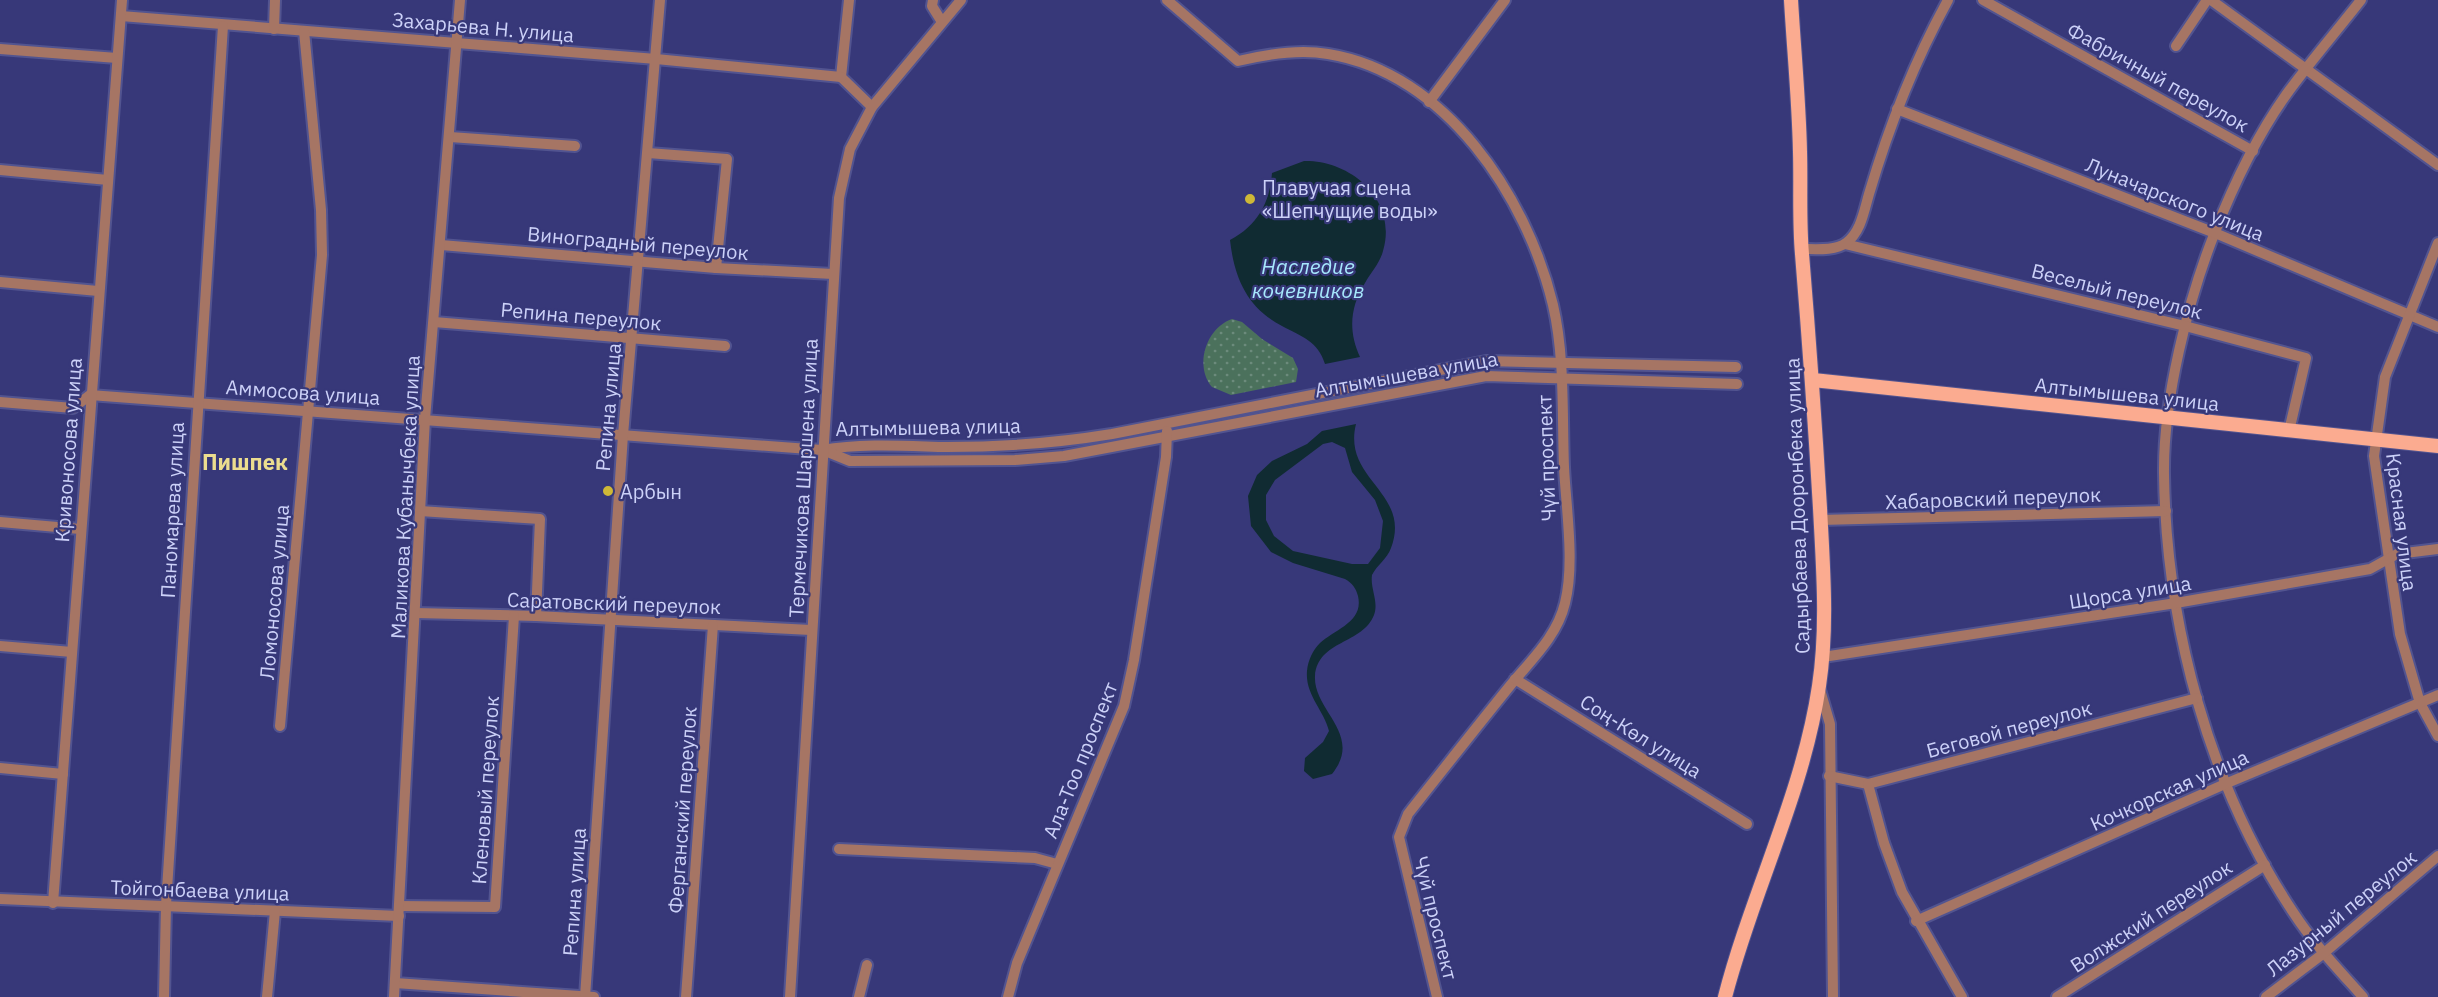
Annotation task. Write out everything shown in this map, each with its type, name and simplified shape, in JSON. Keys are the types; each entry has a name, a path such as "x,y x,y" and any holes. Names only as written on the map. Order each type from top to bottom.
{"main road":[{"name":"Садырбаева Дооронбека улица","path":"1725,997 1751,908 1794,790 1812,730 1823,657 1825,618 1813,380 1802,249 1800,151 1791,0"},
{"name":"Алтымышева улица","path":"1813,380 2438,446"}],"street":[{"name":"Кривоносова улица","path":"53,903 90,395 122,0"},
{"path":"274,29 275,0"},
{"name":"Маликова Кубанычбека улица","path":"394,997 425,419 460,0"},
{"name":"Репина улица","path":"585,997 622,435 660,0"},
{"path":"849,0 841,77 872,107"},
{"path":"933,0 933,6 942,22"},
{"name":"Термечикова Шаршена улица","path":"790,997 833,274 844,172 850,149 872,107 961,0"},
{"name":"Чүй проспект","path":"1167,0 1238,61 1281,53 1329,54 1378,70 1429,102 1454,124 1491,168 1520,217 1546,282 1558,331 1567,590 1564,605 1551,634 1408,814 1402,826 1400,849 1437,997"},
{"path":"1429,102 1505,0"},
{"path":"1802,249 1824,249 1845,244 1858,230 1887,131 1922,49 1948,0"},
{"name":"Фабричный переулок","path":"1983,0 2253,151"},
{"path":"2176,46 2206,0"},
{"path":"2211,0 2438,165"},
{"path":"2361,0 2285,97 2253,151 2214,233 2186,326 2167,418 2164,472 2176,603 2197,698 2225,784 2265,865 2293,913 2363,997"},
{"name":"Захарьева Н. улица","path":"121,16 656,59 841,77"},
{"name":"Паномарева улица","path":"164,997 166,905 223,26"},
{"name":"Ломоносова улица","path":"280,726 322,255 321,210 304,31"},
{"path":"0,49 117,58"},
{"name":"Луначарского улица","path":"1897,109 2214,233 2407,316 2438,327"},
{"path":"450,136 575,147"},
{"path":"648,153 727,159 716,268"},
{"path":"0,170 108,180"},
{"name":"Красная улица","path":"2438,243 2407,316 2385,377 2373,456 2387,560 2400,633 2420,703 2438,736"},
{"name":"Веселый переулок","path":"1845,244 2186,326 2306,358 2289,431"},
{"name":"Виноградный переулок","path":"441,245 716,268 833,274"},
{"path":"0,282 98,291"},
{"name":"Репина переулок","path":"434,322 725,346"},
{"name":"Алтымышева улица","path":"822,450 849,445 1013,446 1062,442 1486,361 1736,367"},
{"name":"Алтымышева улица","path":"822,450 850,461 1015,460 1064,456 1468,379 1506,376 1737,384"},
{"name":"Аммосова улица","path":"0,402 73,408 90,395 822,450"},
{"name":"Ала-Тоо проспект","path":"1008,997 1017,963 1114,734 1130,686 1168,438 1166,422"},
{"name":"Хабаровский переулок","path":"1820,520 2166,511"},
{"path":"420,512 540,519 536,616"},
{"path":"0,522 80,529"},
{"name":"Щорса улица","path":"1823,657 2176,603 2370,569 2397,554 2438,549"},
{"name":"Саратовский переулок","path":"416,613 536,616 812,630"},
{"name":"Кленовый переулок","path":"399,911 495,908 514,616"},
{"name":"Ферганский переулок","path":"686,997 713,625"},
{"path":"0,646 72,652"},
{"name":"Соң-Көл улица","path":"1515,679 1747,824"},
{"path":"1819,688 1830,724 1833,997"},
{"name":"Кочкорская улица","path":"1916,921 2225,784 2438,695"},
{"name":"Беговой переулок","path":"1829,776 1868,784 2197,698"},
{"path":"0,768 63,774"},
{"path":"1868,784 1884,843 1902,892 1916,921 1962,997"},
{"path":"839,849 1035,858 1058,864"},
{"name":"Лазурный переулок","path":"2266,997 2324,953 2438,856"},
{"name":"Волжский переулок","path":"2057,997 2265,865"},
{"name":"Тойгонбаева улица","path":"0,899 274,911 399,911"},
{"path":"267,997 274,911"},
{"path":"859,997 867,965"},
{"path":"395,983 497,994 594,997"}],"green space":[{"path":"1232,319 1242,322 1262,339 1293,358 1298,369 1296,382 1231,395 1212,387 1204,369 1206,348 1215,330"}],"water":[{"name":"Наследие кочевников","path":"1304,161 1322,162 1338,167 1367,186 1384,215 1386,232 1382,255 1360,292 1352,319 1354,338 1360,357 1325,364 1314,345 1270,319 1251,301 1239,279 1230,240 1255,221 1265,204 1272,173"},
{"path":"1356,424 1354,443 1359,459 1385,499 1392,513 1395,529 1389,552 1372,575 1376,605 1374,615 1361,632 1332,649 1318,664 1315,676 1316,689 1335,723 1343,747 1340,760 1332,774 1313,779 1304,771 1305,758 1323,742 1329,731 1309,688 1308,663 1320,643 1353,619 1359,605 1358,596 1350,582 1345,579 1293,563 1271,552 1251,526 1248,496 1257,475 1272,461 1307,444 1322,431","holes":["1332,442 1345,448 1352,472 1375,500 1383,521 1380,548 1368,564 1352,564 1293,551 1274,536 1266,520 1266,495 1275,480 1323,444"]}],"place":[{"name":"Плавучая сцена «Шепчущие воды»","path":"1250,199"},
{"name":"Арбын","path":"608,491"}],"district":[{"name":"Пишпек","path":"245,461"}]}
